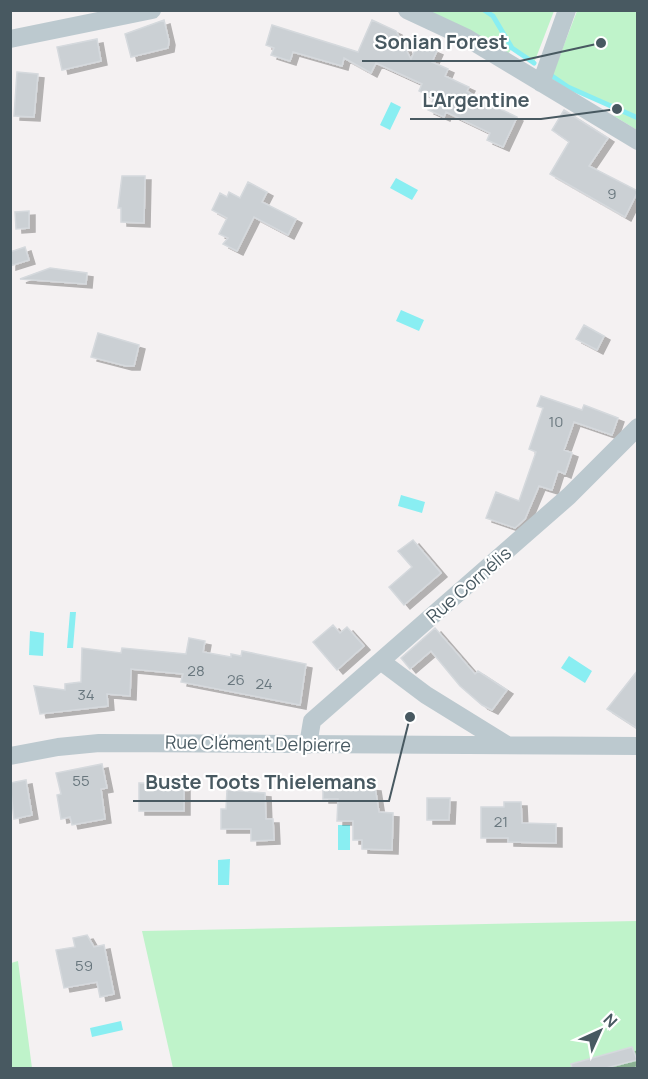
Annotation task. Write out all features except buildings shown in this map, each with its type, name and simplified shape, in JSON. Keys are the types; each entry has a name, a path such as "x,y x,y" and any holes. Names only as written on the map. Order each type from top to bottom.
{"street":[{"path":"10,39 152,10"},
{"path":"407,10 467,38 638,141"},
{"path":"541,83 567,10"},
{"name":"Rue Cornélis","path":"309,745 312,722 569,496 638,427"},
{"path":"382,662 426,694 507,745"},
{"name":"Rue Clément Delpierre","path":"10,756 57,747 99,743 638,746"}],"green space":[{"path":"426,11 554,11 534,63 512,48 508,54"},
{"path":"577,11 637,11 637,130 614,116 617,109 568,87 552,76"},
{"path":"637,921 637,1068 173,1068 142,931"},
{"path":"18,961 32,1068 11,1068 11,963"}],"water":[{"path":"391,102 401,107 390,130 380,125"},
{"path":"396,178 418,190 412,200 390,188"},
{"path":"401,310 424,320 419,331 396,321"},
{"path":"401,495 425,502 422,513 398,506"},
{"path":"70,612 76,612 73,648 67,648"},
{"path":"30,631 44,633 43,656 29,655"},
{"path":"569,656 592,671 585,683 561,668"},
{"path":"338,825 350,825 350,850 338,850"},
{"path":"230,859 229,885 218,885 218,860"},
{"path":"121,1021 123,1030 92,1037 90,1028"}],"waterway":[{"path":"484,10 493,16 512,48 534,63"},
{"path":"552,76 568,87 638,118"}],"place":[{"name":"Sonian Forest","path":"601,43"},
{"name":"L'Argentine","path":"617,109"},
{"name":"Buste Toots Thielemans","path":"410,717"}]}
